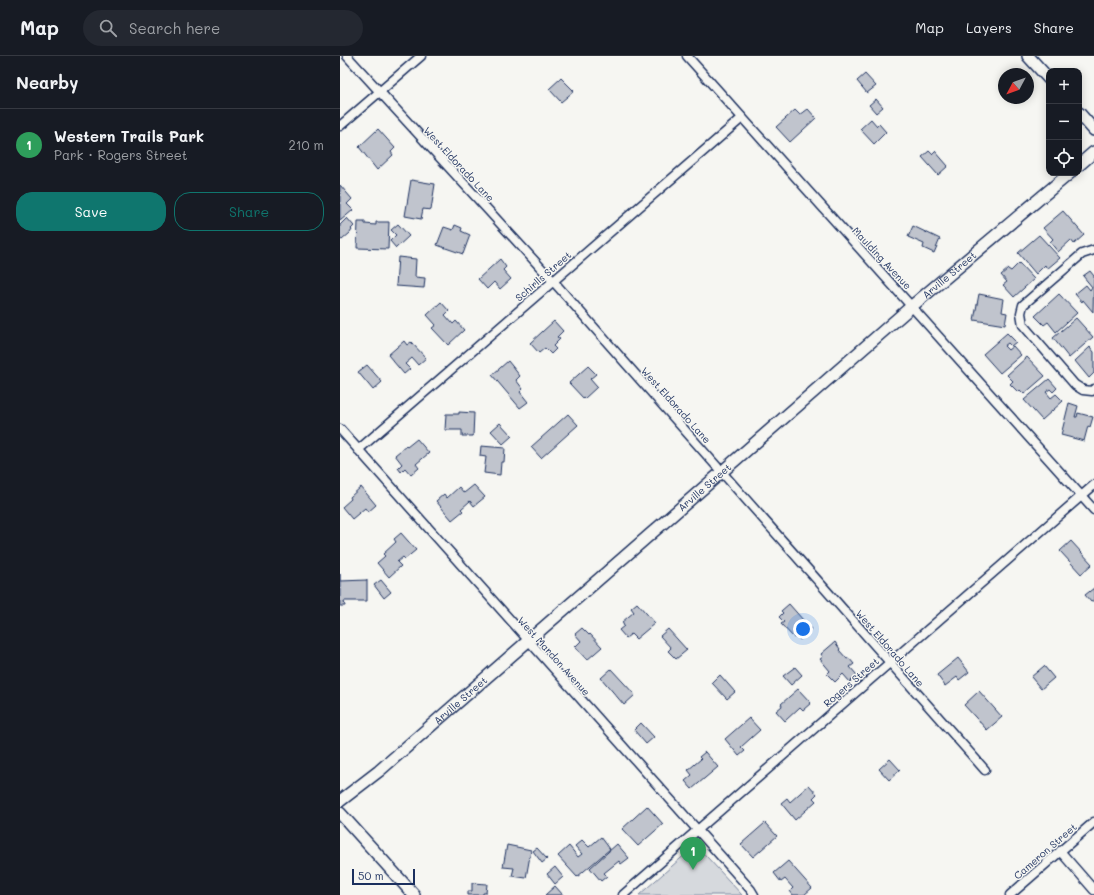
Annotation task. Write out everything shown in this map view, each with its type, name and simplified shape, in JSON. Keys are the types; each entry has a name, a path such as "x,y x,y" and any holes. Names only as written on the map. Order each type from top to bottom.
{"street":[{"name":"West Eldorado Lane","path":"347,56 553,281 985,770"},
{"path":"340,126 421,56"},
{"name":"Maulding Avenue","path":"687,56 1094,510"},
{"path":"1028,56 1046,76"},
{"path":"1082,116 1094,130"},
{"name":"Schirlls Street","path":"358,450 742,118"},
{"path":"1082,162 1094,152"},
{"name":"Arville Street","path":"340,801 379,771 528,642 721,471 912,306 1066,176"},
{"path":"1094,250 1082,254 1023,306 1021,312 1023,324 1075,385 1083,390 1092,391 1094,389"},
{"name":"West Mardon Avenue","path":"340,429 754,895"},
{"name":"Rogers Street","path":"623,895 1094,485"},
{"path":"340,813 414,895"},
{"name":"Cameron Street","path":"1010,895 1094,822"},
{"path":"1060,851 1094,890"}],"shaded area":[{"path":"696,845 742,895 639,895"}],"building":[{"path":"865,74 876,86 867,93 857,81"},
{"path":"561,78 574,91 561,102 549,89"},
{"path":"876,99 883,107 876,113 869,105"},
{"path":"808,109 816,118 790,142 776,127 795,110 800,115"},
{"path":"871,119 877,126 879,124 886,132 874,144 860,129"},
{"path":"378,129 395,148 391,152 393,155 377,170 359,147"},
{"path":"929,151 932,154 935,151 948,166 938,175 922,157"},
{"path":"411,180 435,184 431,210 423,209 421,219 405,216"},
{"path":"340,185 352,199 347,204 353,210 340,221"},
{"path":"1063,211 1084,235 1074,244 1071,240 1058,252 1050,242 1053,239 1043,228"},
{"path":"347,218 354,226 350,233 342,240 340,239 340,225"},
{"path":"358,222 376,225 376,222 389,222 388,249 357,248"},
{"path":"398,224 409,236 396,248 390,241 396,235 391,230"},
{"path":"455,225 462,228 461,231 470,235 463,254 437,245 444,227 453,230"},
{"path":"913,226 940,239 934,253 923,248 924,244 908,237"},
{"path":"1039,235 1060,258 1047,269 1045,265 1036,274 1018,253"},
{"path":"398,257 416,259 415,277 425,278 424,288 396,286"},
{"path":"500,259 506,267 503,270 511,279 500,289 494,282 487,289 478,279"},
{"path":"1019,263 1034,279 1014,297 1003,285 1007,282 1001,275 1008,269 1011,271"},
{"path":"1090,271 1094,276 1093,312 1083,300 1082,302 1075,294 1086,285 1090,290 1092,287 1083,276"},
{"path":"979,294 1004,299 1002,312 1007,313 1005,325 974,320"},
{"path":"1059,294 1077,313 1056,332 1048,322 1044,325 1035,316"},
{"path":"441,302 449,311 445,315 453,324 456,321 464,330 448,345 432,328 436,325 427,315"},
{"path":"1076,318 1093,337 1069,358 1053,338"},
{"path":"554,321 563,331 557,337 560,339 553,346 556,349 551,354 545,348 539,353 530,343"},
{"path":"1007,333 1016,342 1011,346 1008,343 1004,346 1008,350 1013,346 1021,355 1000,373 983,354"},
{"path":"404,341 407,345 411,342 426,358 418,365 412,358 405,364 410,369 404,374 388,355"},
{"path":"1090,347 1094,352 1094,373 1089,378 1075,361"},
{"path":"1027,357 1045,376 1024,394 1020,390 1018,392 1010,384 1013,381 1007,375"},
{"path":"508,361 520,376 516,380 523,389 520,392 528,402 520,408 492,375"},
{"path":"367,365 382,382 373,390 358,372"},
{"path":"588,366 596,374 590,379 597,387 584,399 569,383"},
{"path":"1049,379 1057,388 1053,392 1050,389 1046,392 1051,398 1056,394 1063,401 1042,420 1024,400"},
{"path":"1069,403 1078,406 1075,417 1077,417 1078,413 1093,417 1090,427 1088,426 1084,441 1061,435"},
{"path":"459,412 474,413 473,436 462,436 462,430 445,430 446,414 459,414"},
{"path":"568,414 578,425 541,458 531,447"},
{"path":"500,423 512,436 503,444 491,431"},
{"path":"417,439 429,453 416,464 419,468 411,475 405,468 401,472 398,468 402,464 395,455"},
{"path":"481,446 505,448 504,462 501,462 500,475 484,473 486,457 480,456"},
{"path":"474,485 485,497 474,506 470,501 461,509 463,511 452,520 436,501 444,494 447,498 459,487 464,493"},
{"path":"361,487 376,505 368,512 365,508 352,519 342,507"},
{"path":"401,533 416,550 405,559 403,557 397,562 401,566 389,577 377,563 385,556 383,554 396,542 394,539"},
{"path":"1071,541 1092,564 1081,574 1060,551"},
{"path":"367,580 367,601 344,601 345,606 340,606 340,581"},
{"path":"381,580 391,592 384,598 374,585"},
{"path":"1094,588 1094,600 1091,602 1085,595"},
{"path":"637,603 655,623 636,639 631,634 626,638 619,630 624,626 622,622 634,612 631,608"},
{"path":"789,604 811,629 800,640 797,636 794,638 781,624 784,622 779,617 783,613 781,611"},
{"path":"582,628 602,647 587,660 575,647 581,641 575,634"},
{"path":"668,629 687,650 676,659 668,651 671,648 660,636"},
{"path":"835,642 840,649 839,650 854,664 850,667 857,675 850,682 843,674 835,682 827,674 830,671 820,659 823,657 821,654"},
{"path":"958,658 969,672 959,680 957,677 945,686 937,675"},
{"path":"1044,666 1054,678 1041,689 1031,677"},
{"path":"795,667 802,675 791,685 783,676"},
{"path":"611,669 635,695 624,705 601,678"},
{"path":"720,675 735,692 727,699 712,683"},
{"path":"798,689 811,703 803,710 800,707 785,721 776,711 782,706 781,704"},
{"path":"979,691 1002,717 987,730 964,705"},
{"path":"749,718 760,730 741,747 745,751 739,756 725,739"},
{"path":"641,723 654,737 646,744 634,730"},
{"path":"705,752 718,767 692,789 685,781 692,775 688,770 701,759 699,757"},
{"path":"890,759 900,770 889,780 879,769"},
{"path":"809,785 817,794 813,798 816,801 795,820 781,803 787,798 790,802"},
{"path":"647,806 663,824 638,846 622,829"},
{"path":"765,823 777,836 753,857 741,844"},
{"path":"601,837 610,849 577,877 558,856 569,846 578,857 582,854 575,846 582,840 589,847"},
{"path":"617,844 629,858 621,864 619,861 604,873 607,876 601,881 590,868"},
{"path":"507,845 531,850 526,878 512,876 514,868 503,867"},
{"path":"537,848 547,859 542,863 533,851"},
{"path":"788,861 812,888 804,895 793,895 790,891 793,888 785,879 781,882 774,873"},
{"path":"555,867 563,877 555,884 547,874"},
{"path":"472,883 487,884 486,893 483,893 483,895 468,895 468,891 472,891"},
{"path":"555,886 563,895 545,895"}],"place":[{"name":"Western Trails Park","path":"693,870"}]}
